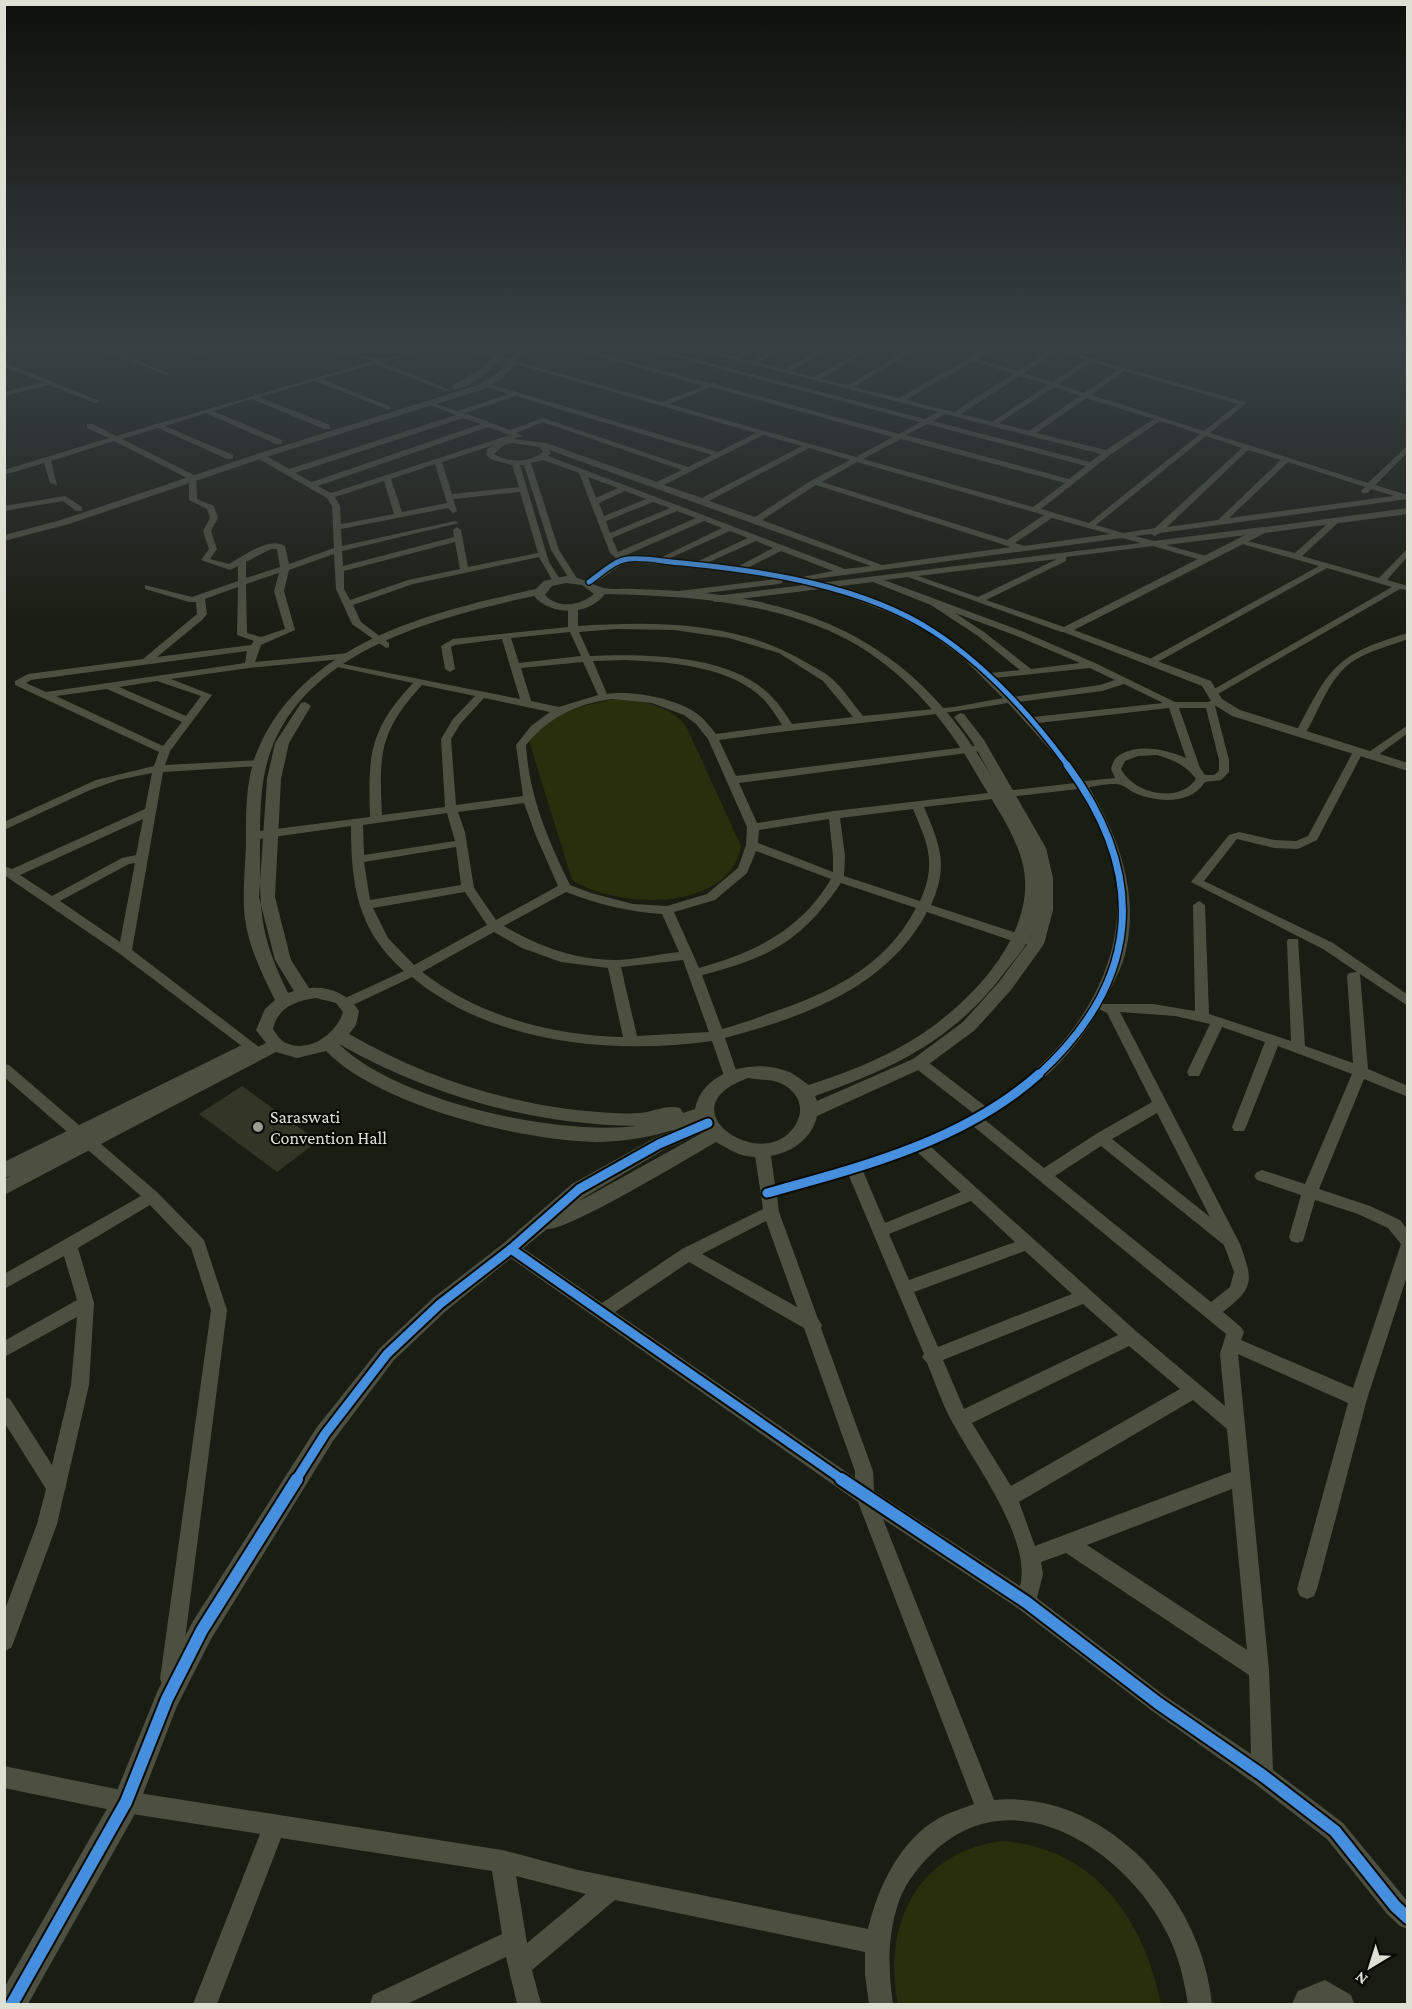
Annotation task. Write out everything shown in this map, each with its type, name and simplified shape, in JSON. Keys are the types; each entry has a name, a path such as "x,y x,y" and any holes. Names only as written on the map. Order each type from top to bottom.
{"street":[{"path":"4,473 107,442"},
{"path":"117,442 193,478"},
{"path":"196,442 230,457"},
{"path":"4,529 78,509 279,442"},
{"path":"4,538 65,522 306,442"},
{"path":"289,472 379,442"},
{"path":"312,485 437,442"},
{"path":"330,496 492,442"},
{"path":"536,442 1064,630 1207,684 1214,700 1224,772 1217,778 1202,779"},
{"path":"607,442 689,470"},
{"path":"675,442 719,455"},
{"path":"658,486 745,442"},
{"path":"799,442 1207,559"},
{"path":"756,520 815,482 889,442"},
{"path":"921,442 1071,482"},
{"path":"1005,442 1092,465"},
{"path":"1061,442 1107,453"},
{"path":"1036,509 1124,442"},
{"path":"1091,525 1192,442"},
{"path":"1231,442 1407,497"},
{"path":"502,443 539,443 547,453 543,457 527,462 495,459 490,455 490,451 502,443"},
{"path":"703,501 810,445"},
{"path":"1155,533 1247,447"},
{"path":"1354,504 1407,447"},
{"path":"260,456 330,496 336,506 340,549 340,589 357,624 382,643"},
{"path":"543,457 844,572 987,619 1094,665 1173,705 1202,779"},
{"path":"1218,524 1287,459"},
{"path":"47,460 54,483"},
{"path":"438,461 451,501 464,569"},
{"path":"515,462 543,554 557,581"},
{"path":"527,462 555,550 574,580"},
{"path":"582,471 614,553 621,558 739,569 824,587 869,601 918,623 959,648 1033,720 1080,783 1111,835 1122,872 1126,913 1119,955 1094,1009 1060,1056 1021,1088 940,1138 769,1202 601,1313"},
{"path":"387,477 398,514"},
{"path":"165,750 19,682 28,677 251,648 260,639 290,630 279,591 285,568 281,546 269,546 225,567 204,560 213,549 207,531 214,518 211,508 193,500 193,478"},
{"path":"815,482 1027,549"},
{"path":"594,501 625,488"},
{"path":"338,527 451,501 522,489"},
{"path":"674,594 1155,533 1407,497"},
{"path":"4,509 65,498 78,509"},
{"path":"601,520 653,499"},
{"path":"608,537 678,508"},
{"path":"713,599 824,587 1407,511"},
{"path":"1009,543 1052,514"},
{"path":"540,596 549,604 573,607 590,603 596,599 595,586 621,558 704,518"},
{"path":"1297,556 1337,520"},
{"path":"148,586 184,599 201,597 340,549 455,523"},
{"path":"658,561 730,528"},
{"path":"1064,630 1263,530"},
{"path":"1216,536 1297,556 1404,587"},
{"path":"698,564 756,538"},
{"path":"340,569 458,539"},
{"path":"739,569 780,548"},
{"path":"1381,581 1407,550"},
{"path":"348,604 411,582 543,554"},
{"path":"978,600 1073,554"},
{"path":"242,560 242,634 260,639"},
{"path":"1151,662 1327,565"},
{"path":"304,994 283,960 272,927 267,897 274,779 282,743 295,719 310,700 350,661 382,643 446,620 540,596 557,581 574,580 595,586 713,599 772,610 827,626 879,653 949,711"},
{"path":"595,586 651,586 735,597 802,612 863,636 909,665 938,689 949,711 1011,795 1039,848 1046,878 1045,910 1036,944 1005,986 969,1026 919,1063 812,1112"},
{"path":"1033,720 1214,700 1404,587"},
{"path":"147,661 199,618 202,614 201,597"},
{"path":"934,603 981,634 1029,672"},
{"path":"573,607 573,628 603,695"},
{"path":"450,669 446,646 453,642 573,628 623,625 670,626 754,643 784,654 832,681 849,699 861,720"},
{"path":"506,636 527,704"},
{"path":"1300,734 1330,680 1343,663 1356,655 1407,636"},
{"path":"249,665 251,648"},
{"path":"516,666 586,657 687,662 728,674 759,689 781,711 789,727"},
{"path":"284,1000 265,963 254,920 253,836 261,763 265,747 299,696 336,664 350,661"},
{"path":"43,695 249,665 350,661 420,681 558,710"},
{"path":"989,676 1094,665"},
{"path":"125,951 158,770 165,750 207,695 157,678"},
{"path":"713,738 789,727 949,711 1010,700 1102,688 1124,680"},
{"path":"376,820 374,757 376,748 393,710 420,681"},
{"path":"108,686 186,720"},
{"path":"482,694 457,721 446,739 451,809 461,843 468,888 495,927 527,945 566,958 614,964 687,955"},
{"path":"603,695 662,702 694,716 713,738 753,827 752,845 743,870 711,897 667,910 633,908 587,896 565,887 542,842 528,799 521,744 529,732 558,710 603,695"},
{"path":"1214,700 1236,713 1407,767"},
{"path":"1370,756 1407,728"},
{"path":"733,780 976,748"},
{"path":"805,1093 860,1074 903,1054 956,1018 992,979 1022,939 1032,876 1025,849 996,796 976,748"},
{"path":"1122,781 1116,769 1121,759 1136,753 1157,752 1178,757 1195,766"},
{"path":"1358,752 1313,838 1298,845 1274,844 1239,835 1233,837 1197,882 1328,946 1407,1002"},
{"path":"4,827 116,777 158,770 261,763"},
{"path":"753,827 834,814 1011,795 1080,783 1122,781 1143,792 1171,797 1187,795 1198,788 1202,779"},
{"path":"253,836 357,824 528,799"},
{"path":"357,824 357,860 364,905 382,940 412,972 450,996 501,1019 564,1037 631,1042 718,1035 821,1002 860,980 900,946 924,906 934,879 936,854 917,804"},
{"path":"8,872 150,812"},
{"path":"695,973 746,960 789,938 817,907 837,878 838,847 834,814"},
{"path":"357,860 461,843"},
{"path":"752,845 837,878 1036,944"},
{"path":"51,901 126,861 142,858"},
{"path":"8,872 266,1043 301,1051 334,1040 351,1019 351,1010 346,1003 328,994 304,994 284,1000 266,1021 264,1030 266,1043"},
{"path":"346,1003 412,972 565,887"},
{"path":"364,905 468,888"},
{"path":"1199,905 1202,1015"},
{"path":"667,910 695,973 731,1076"},
{"path":"1293,942 1298,1049"},
{"path":"614,964 631,1042"},
{"path":"1297,1237 1309,1193 1361,1070 1354,976"},
{"path":"1094,1009 1137,1006 1202,1015 1361,1070 1407,1092"},
{"path":"1111,1008 1232,1244 1242,1272 1238,1291 1210,1312"},
{"path":"1194,1072 1218,1021"},
{"path":"334,1040 350,1064 380,1081 477,1115 526,1126 583,1134 624,1134 709,1118 745,1148 762,1149 778,1147 803,1133 810,1123 812,1112 805,1093 787,1079 764,1072 731,1076 710,1091 709,1118"},
{"path":"1239,1127 1273,1040"},
{"path":"4,1188 86,1137 266,1043"},
{"path":"919,1063 1044,1176 1235,1332 1229,1354 1259,1670 1262,1775"},
{"path":"5,1070 86,1137 152,1197 198,1245 219,1310 167,1699"},
{"path":"1044,1176 1101,1138 1161,1104"},
{"path":"12,2004 126,1802 167,1699 202,1630 325,1434 387,1354 440,1304 511,1249 530,1231 592,1203 709,1118"},
{"path":"4,1171 86,1137"},
{"path":"1101,1138 1232,1244"},
{"path":"920,1146 1131,1337 1235,1425"},
{"path":"762,1149 769,1202 864,1471 865,1496 987,1809"},
{"path":"854,1170 931,1357 960,1420 1008,1498 1030,1557 1033,1575 1026,1602"},
{"path":"1262,1176 1365,1210 1394,1224 1407,1244 1358,1399 1307,1589"},
{"path":"880,1231 973,1194"},
{"path":"4,1282 152,1197"},
{"path":"903,1289 1029,1243"},
{"path":"5,1640 47,1524 80,1385 86,1303 69,1246"},
{"path":"511,1249 865,1496 1026,1602 1158,1703 1262,1775 1335,1831 1407,1918"},
{"path":"688,1254 814,1325"},
{"path":"931,1357 1087,1295"},
{"path":"4,1350 86,1303"},
{"path":"960,1420 1131,1337"},
{"path":"1232,1344 1358,1399"},
{"path":"1008,1498 1194,1390"},
{"path":"4,1405 56,1489"},
{"path":"1030,1557 1239,1478"},
{"path":"1068,1543 1259,1670"},
{"path":"4,1777 126,1802 502,1861 611,1888 878,1943"},
{"path":"881,2004 878,1943 886,1902 903,1868 926,1840 955,1821 987,1809 1029,1809 1072,1821 1113,1846 1150,1883 1179,1930 1198,1982 1200,2004"},
{"path":"205,2004 275,1824"},
{"path":"502,1861 519,1965 530,2004"},
{"path":"519,1965 611,1888"},
{"path":"382,2004 515,1940"},
{"path":"1304,2004 1307,2000 1324,1992 1342,2004"}],"green space":[{"path":"614,699 655,705 673,714 687,728 741,846 732,868 716,884 694,894 669,899 642,900 591,890 572,880 529,741 553,713"},
{"path":"1003,1841 1036,1847 1064,1858 1089,1874 1110,1894 1128,1917 1142,1944 1161,2004 898,2004 894,1975 896,1947 902,1920 912,1897 928,1876 948,1860 973,1848"}],"building":[{"name":"Saraswati Convention Hall","path":"242,1086 318,1141 277,1172 199,1114"}],"cycle path":[{"path":"589,582 628,559 727,568 825,587 872,602 918,622 944,638 967,657 1035,725 1080,782 1099,814 1113,846 1122,881 1124,916 1119,953 1090,1014 1079,1032 1059,1056 1028,1084 995,1107 960,1127 885,1158 767,1193"},
{"path":"12,2004 126,1802 167,1699 202,1630 325,1434 387,1354 440,1304 511,1249 579,1189 659,1144 708,1123"},
{"path":"511,1249 865,1496 1026,1602 1158,1703 1262,1775 1335,1831 1395,1906 1408,1918"}],"place":[{"name":"Saraswati Convention Hall","path":"258,1127"}]}
